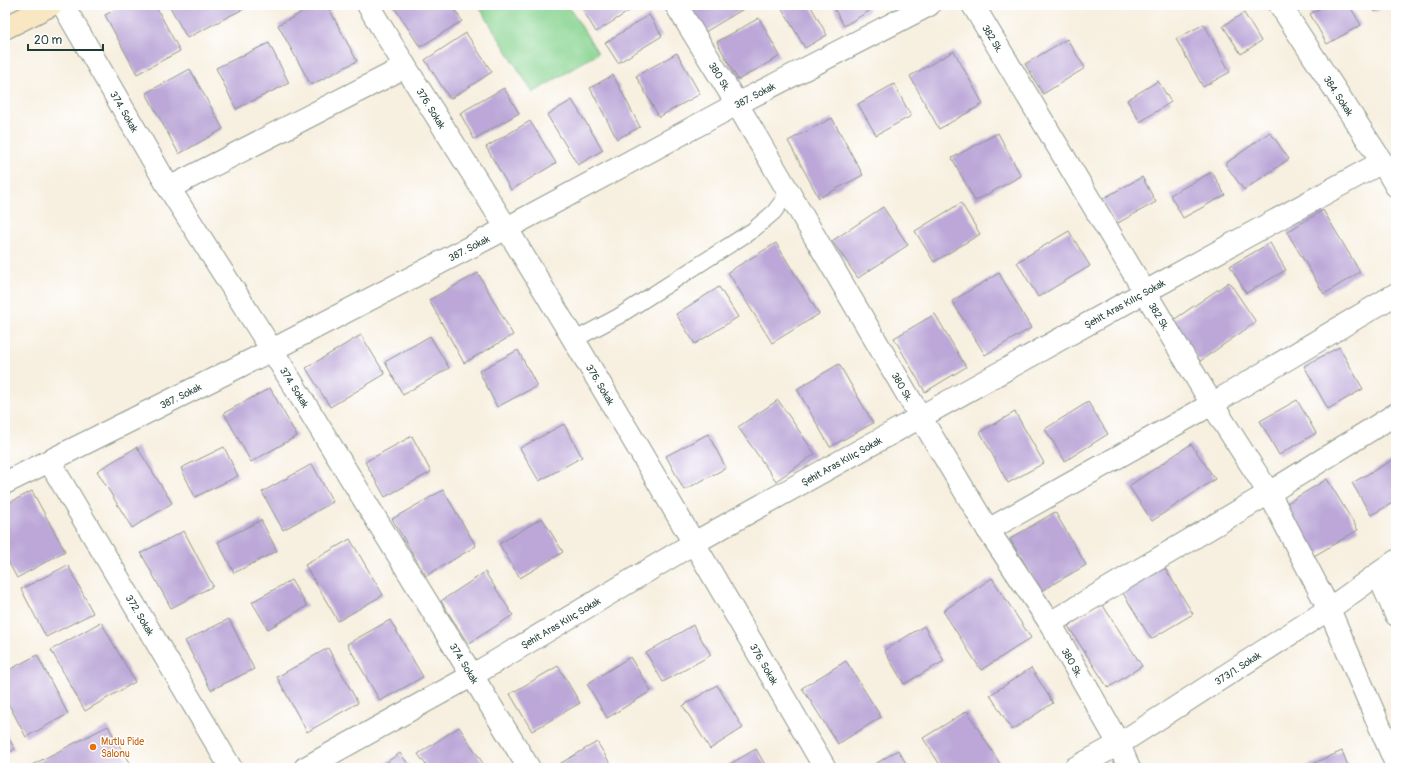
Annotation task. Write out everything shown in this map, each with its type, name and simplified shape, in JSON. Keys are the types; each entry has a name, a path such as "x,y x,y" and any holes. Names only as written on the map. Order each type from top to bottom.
{"street":[{"path":"6,25 51,5"},
{"name":"374. Sokak","path":"63,5 169,188 272,350 529,768"},
{"name":"376. Sokak","path":"368,5 404,67 507,228 694,543 825,768"},
{"name":"380 Sk.","path":"676,5 737,104 988,530 1050,623 1119,744 1129,768"},
{"name":"387. Sokak","path":"5,483 272,350 507,228 737,104 929,5"},
{"name":"382 Sk.","path":"973,5 1212,404 1269,493 1329,609 1396,764"},
{"name":"384. Sokak","path":"1280,5 1396,186"},
{"path":"169,188 404,67"},
{"name":"Şehit Aras Kılıç Sokak","path":"305,768 473,675 694,543 1382,162"},
{"path":"988,530 1212,404 1396,294"},
{"path":"1050,623 1269,493 1396,414"},
{"name":"372. Sokak","path":"49,461 231,768"},
{"name":"373/1. Sokak","path":"1075,768 1119,744 1329,609 1396,561"},
{"path":"1378,574 1396,615"}],"lane":[{"path":"574,340 619,316 753,230 774,212 789,192"}],"green space":[{"path":"478,5 568,5 598,53 533,93"}],"building":[{"path":"124,5 155,5 180,51 137,74 105,15"},
{"path":"169,5 248,5 249,6 187,38"},
{"path":"316,5 327,5 357,61 311,85 278,25"},
{"path":"393,5 452,5 462,21 420,47"},
{"path":"580,5 639,5 596,32"},
{"path":"689,5 750,5 705,32"},
{"path":"780,5 810,5 827,35 805,48"},
{"path":"832,5 866,5 869,11 844,26"},
{"path":"1326,5 1349,5 1361,25 1327,44 1310,14"},
{"path":"1371,5 1387,5 1375,12"},
{"path":"1244,13 1261,41 1241,54 1223,26"},
{"path":"649,15 662,36 618,63 605,43"},
{"path":"759,18 780,56 738,80 717,42"},
{"path":"1204,24 1230,72 1203,87 1176,39"},
{"path":"466,33 492,72 450,99 425,60"},
{"path":"1067,39 1085,68 1043,94 1025,64"},
{"path":"269,43 289,83 236,109 216,68"},
{"path":"954,51 983,104 939,129 910,76"},
{"path":"677,53 700,94 659,117 636,76"},
{"path":"190,69 223,129 179,154 146,93"},
{"path":"613,75 640,127 617,139 590,88"},
{"path":"1158,81 1171,102 1140,122 1127,100"},
{"path":"894,84 911,116 876,135 858,104"},
{"path":"504,88 519,113 474,139 460,113"},
{"path":"572,100 603,150 578,165 547,115"},
{"path":"832,118 863,175 819,198 788,141"},
{"path":"530,121 556,163 511,190 486,147"},
{"path":"1270,132 1289,159 1244,190 1225,164"},
{"path":"998,133 1021,176 975,201 952,158"},
{"path":"1212,172 1225,195 1183,218 1170,195"},
{"path":"1142,177 1156,202 1116,224 1102,199"},
{"path":"961,203 980,234 934,262 915,231"},
{"path":"883,207 908,245 858,278 832,241"},
{"path":"1323,210 1360,272 1324,294 1287,232"},
{"path":"1069,231 1090,266 1038,297 1017,262"},
{"path":"776,243 819,314 772,343 728,272"},
{"path":"1270,243 1286,270 1246,293 1230,266"},
{"path":"478,273 513,335 464,363 429,300"},
{"path":"999,273 1031,328 985,355 952,301"},
{"path":"1229,282 1256,322 1200,361 1172,321"},
{"path":"719,287 738,317 695,344 676,314"},
{"path":"935,314 966,367 925,392 894,338"},
{"path":"361,335 385,374 330,407 306,368"},
{"path":"430,336 449,368 403,395 385,362"},
{"path":"1339,347 1363,389 1328,409 1304,366"},
{"path":"518,350 537,386 497,407 479,371"},
{"path":"839,364 873,423 830,447 797,389"},
{"path":"270,388 297,436 251,462 224,413"},
{"path":"778,400 815,454 776,481 738,427"},
{"path":"1297,400 1316,433 1279,455 1260,421"},
{"path":"1088,402 1108,434 1065,461 1045,429"},
{"path":"1015,412 1044,463 1008,483 980,432"},
{"path":"564,424 582,457 539,481 520,448"},
{"path":"708,434 726,468 684,490 666,456"},
{"path":"412,436 431,472 385,497 365,462"},
{"path":"1191,444 1215,479 1152,521 1129,486"},
{"path":"137,447 172,503 132,528 97,471"},
{"path":"224,447 238,476 195,497 181,468"},
{"path":"1396,458 1396,501 1371,515 1352,483"},
{"path":"312,464 333,502 283,530 262,492"},
{"path":"1327,479 1358,530 1314,556 1284,505"},
{"path":"443,490 476,546 426,576 392,519"},
{"path":"32,491 65,551 17,578 5,556 5,505"},
{"path":"1055,512 1086,565 1041,591 1010,539"},
{"path":"542,518 563,552 520,578 499,544"},
{"path":"261,520 277,551 234,573 218,542"},
{"path":"184,531 213,586 171,608 141,553"},
{"path":"350,539 383,595 338,621 305,565"},
{"path":"1160,560 1193,614 1151,639 1118,585"},
{"path":"68,565 93,613 46,637 21,589"},
{"path":"485,572 513,615 468,644 441,601"},
{"path":"992,578 1031,638 981,670 943,611"},
{"path":"291,580 307,606 268,629 252,602"},
{"path":"1102,604 1142,666 1108,688 1068,626"},
{"path":"229,619 254,669 211,690 185,641"},
{"path":"390,620 423,677 380,701 347,644"},
{"path":"101,622 135,682 85,711 51,650"},
{"path":"693,625 711,655 663,682 646,653"},
{"path":"924,626 944,661 904,684 884,650"},
{"path":"328,648 358,703 307,732 277,677"},
{"path":"37,655 68,714 26,737 5,697 5,672"},
{"path":"630,657 651,691 607,718 587,684"},
{"path":"846,661 881,717 838,744 802,688"},
{"path":"558,666 580,703 532,731 510,694"},
{"path":"1031,668 1053,703 1012,730 990,695"},
{"path":"717,685 743,728 710,749 683,706"},
{"path":"967,711 1002,767 1001,768 942,768 923,738"},
{"name":"Mutlu Pide Salonu","path":"108,726 132,768 26,768"},
{"path":"459,727 486,768 428,768 418,754"},
{"path":"5,732 15,749 5,755"},
{"path":"597,742 613,768 557,768 556,766"},
{"path":"756,749 767,768 723,768"},
{"path":"898,750 909,768 869,768"},
{"path":"1342,751 1349,768 1303,768"},
{"path":"400,753 411,768 378,768"}],"place":[{"name":"Mutlu Pide Salonu","path":"93,747"}]}
